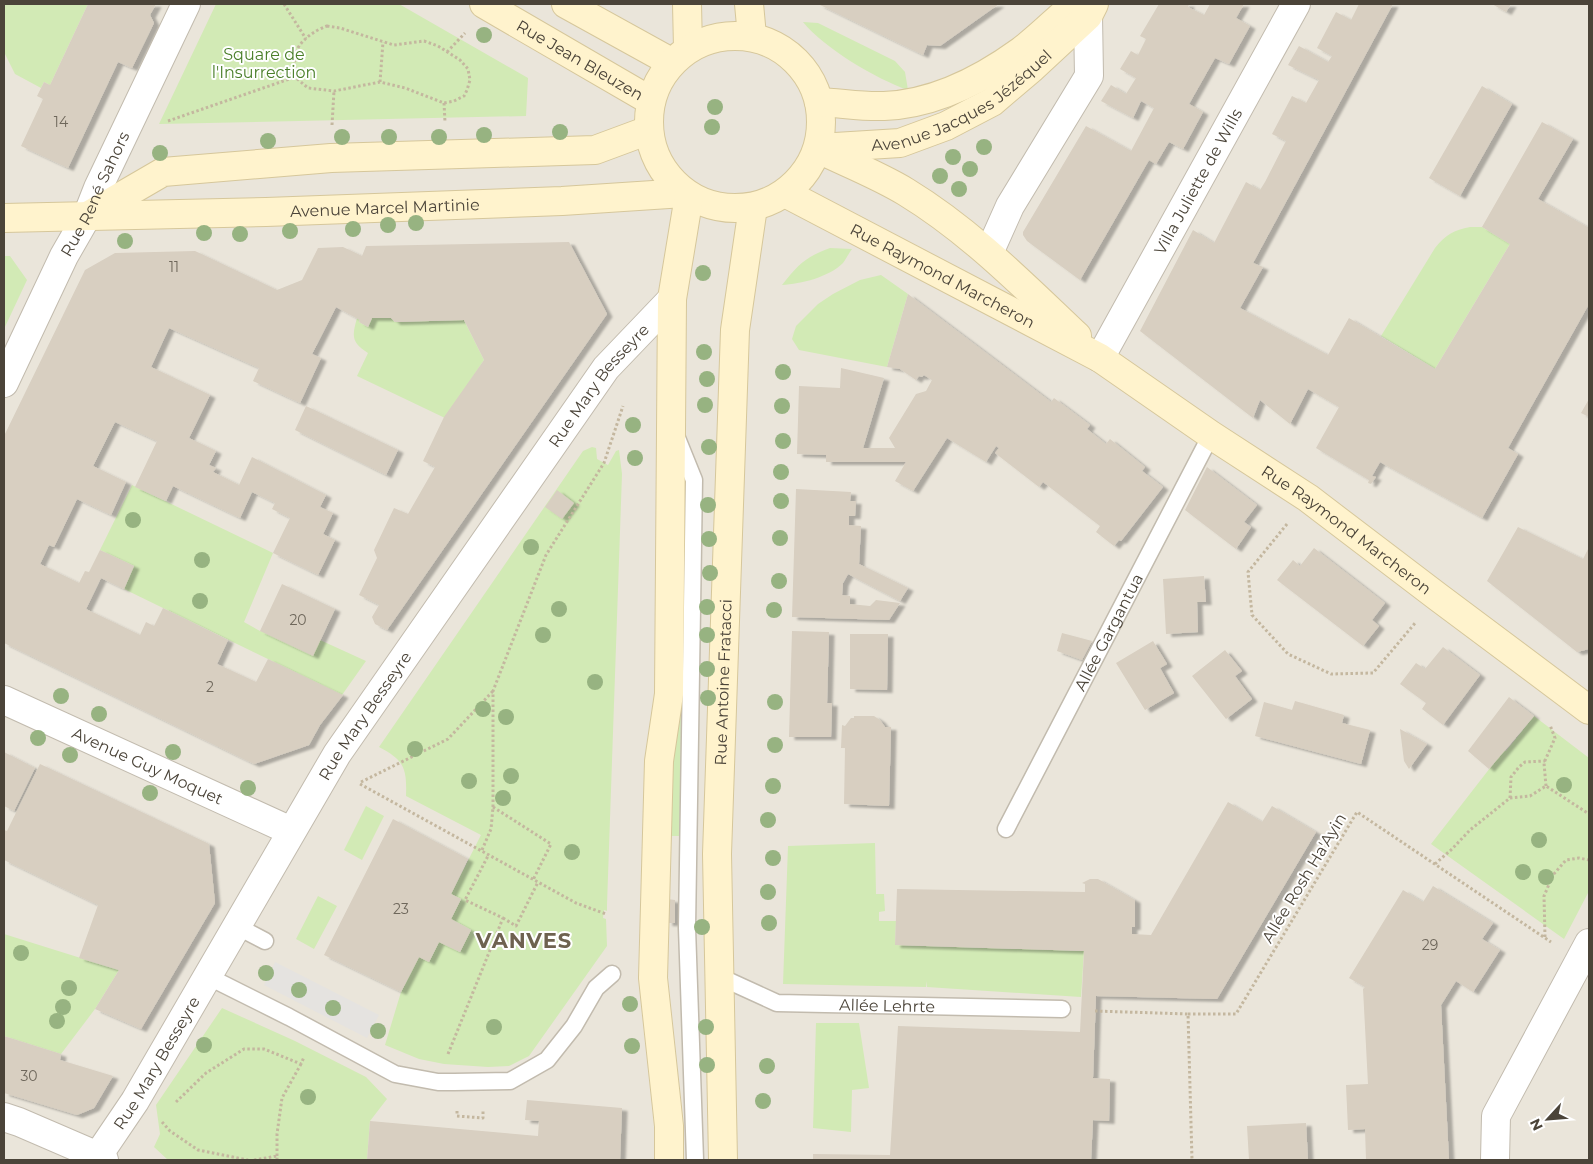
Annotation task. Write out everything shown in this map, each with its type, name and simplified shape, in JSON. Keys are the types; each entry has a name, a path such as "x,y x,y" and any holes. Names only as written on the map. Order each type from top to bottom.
{"main road":[{"name":"Rue Jean Bleuzen","path":"484,4 651,102"},
{"path":"566,4 679,55"},
{"path":"679,55 686,4"},
{"path":"750,4 752,36"},
{"name":"Avenue Jacques Jézéquel","path":"819,102 884,106 924,101 964,86 1086,8"},
{"name":"Avenue Jacques Jézéquel","path":"818,149 900,143 946,126 992,102 1032,68 1086,8"},
{"path":"719,36 752,36 773,43 790,55 805,70 815,86 822,114 818,149 796,184 771,201 753,207 724,208 708,204 687,195 670,180 659,164 650,140 648,114 659,81 679,55 719,36"},
{"name":"Avenue Marcel Martinie","path":"87,216 163,172 331,158 595,150 649,130"},
{"name":"Rue Raymond Marcheron","path":"818,149 905,191 989,253 1100,358"},
{"name":"Rue Raymond Marcheron","path":"785,193 1100,358 1211,435 1308,498 1438,598 1589,710"},
{"name":"Avenue Marcel Martinie","path":"4,218 562,201 687,195"},
{"name":"Rue Antoine Fratacci","path":"669,1160 668,1126 653,978 659,760 670,694 672,298 687,195"},
{"name":"Rue Antoine Fratacci","path":"723,1160 717,854 736,330 753,207"}],"street":[{"name":"Rue René Sahors","path":"4,383 64,256 87,216 98,188 186,4"},
{"name":"Villa Juliette de Wills","path":"1100,358 1296,4"},
{"path":"989,253 1010,206 1089,76 1086,8"},
{"name":"Rue Mary Besseyre","path":"99,1159 135,1101 338,754 606,368 672,298"},
{"name":"Avenue Guy Moquet","path":"4,700 292,831"},
{"path":"1495,1160 1496,1116 1584,952"},
{"path":"4,1117 99,1159"}],"lane":[{"name":"Rue Antoine Fratacci","path":"671,424 694,480 686,928 695,1160"},
{"name":"Allée Gargantua","path":"1006,829 1211,435"},
{"path":"236,926 265,940"},
{"path":"207,976 290,1017 395,1074 438,1082 510,1081 547,1060 574,1026 596,988 612,974"},
{"name":"Allée Lehrte","path":"718,976 776,1003 1062,1008"}],"path":[{"path":"284,4 306,39"},
{"path":"327,26 340,28 394,45 424,41 438,46 460,60 468,69 470,80 464,96 454,102 444,103 405,88 380,82 334,91 308,88 295,77 295,54 306,39 316,30 327,26"},
{"path":"447,52 465,32"},
{"path":"380,82 383,42"},
{"path":"167,122 295,77"},
{"path":"332,120 334,91"},
{"path":"444,103 446,127"},
{"path":"482,850 491,829 493,807 493,691 546,555 604,463 624,402"},
{"path":"1308,498 1248,572 1252,615 1288,654 1331,674 1373,673 1438,598"},
{"path":"493,691 448,739 358,783 576,903 606,914"},
{"path":"1546,786 1544,763 1555,738 1548,719 1568,694"},
{"path":"1510,798 1511,777 1519,767 1525,762 1545,761"},
{"path":"1435,864 1470,830 1510,798 1530,796 1546,786"},
{"path":"1546,786 1589,814"},
{"path":"493,807 551,844 533,880"},
{"name":"Allée Rosh Ha'Ayin","path":"1188,1014 1236,1014 1358,812 1545,938 1584,952"},
{"path":"489,854 465,900 516,926 538,882"},
{"path":"1545,938 1544,896 1553,875 1566,860 1579,858 1589,860"},
{"path":"438,1082 503,918"},
{"path":"1095,1011 1188,1014 1192,1160"},
{"path":"172,1106 206,1073 244,1048 264,1049 301,1064"},
{"path":"254,1160 277,1158 277,1134 282,1098 307,1050"},
{"path":"159,1119 170,1131 198,1150 248,1160"}],"shaded area":[{"path":"4,4 1589,4 1589,1160 4,1160"},
{"path":"275,962 379,1015 367,1038 264,985"}],"green space":[{"path":"4,4 88,4 50,85 44,82 41,88 15,74 4,52"},
{"name":"Square de l'Insurrection","path":"216,4 399,4 528,78 526,116 159,124"},
{"path":"803,22 818,23 895,61 905,72 908,90 851,62 812,32"},
{"path":"1470,227 1482,227 1510,244 1435,369 1381,336 1435,248 1450,234"},
{"path":"830,248 852,249 843,263 823,276 782,285 803,262"},
{"path":"4,256 10,256 27,280 4,329"},
{"path":"881,275 908,294 887,367 799,350 792,339 796,326 818,304 860,280"},
{"path":"357,318 360,320 359,322 368,327 372,318 391,318 395,322 464,320 484,360 445,418 357,376 368,353 358,345 354,338"},
{"path":"592,447 596,448 597,459 608,465 616,451 619,450 622,474 607,911 604,910 603,918 606,919 607,946 529,1056 509,1066 488,1067 444,1064 419,1059 385,1045 401,992 419,957 429,962 439,942 460,952 471,930 451,919 461,899 451,894 481,835 406,796 406,778 402,766 394,756 379,747 583,451"},
{"path":"132,485 273,553 244,622 260,631 320,640 366,661 342,695 124,589 134,566 100,550"},
{"path":"681,696 680,836 666,836 667,756"},
{"path":"1534,716 1589,758 1589,891 1564,939 1431,844 1504,750 1506,751"},
{"path":"366,806 384,816 362,860 344,850"},
{"path":"875,843 876,894 884,894 885,911 879,912 879,921 896,921 895,945 1084,951 1081,997 927,987 927,981 926,987 783,984 788,846"},
{"path":"318,896 337,906 314,949 296,939"},
{"path":"4,934 119,970 95,1009 61,1054 4,1036"},
{"path":"222,1008 295,1041 366,1077 387,1099 370,1121 367,1160 168,1160 154,1147 160,1134 156,1105"},
{"path":"816,1023 859,1023 869,1088 852,1090 851,1132 813,1128"}],"building":[{"path":"88,4 156,4 150,15 154,23 132,68 118,62 68,168 21,146 43,99 37,96 44,82 50,85"},
{"path":"818,4 999,4 940,46 927,45 923,55"},
{"path":"1159,4 1189,4 1188,7 1204,15 1210,4 1244,4 1236,18 1250,26 1229,64 1215,58 1189,104 1203,112 1183,149 1169,142 1156,164 1149,160 1080,280 1027,241 1023,232 1086,126 1131,151 1154,108 1141,101 1133,118 1101,101 1111,85 1126,94 1136,78 1120,69 1131,51 1138,55 1146,39 1140,36"},
{"path":"1359,4 1393,4 1253,263 1263,267 1240,308 1328,355 1349,318 1435,369 1510,244 1482,227 1542,122 1573,139 1538,199 1589,228 1589,304 1508,448 1518,454 1482,518 1380,462 1372,476 1376,477 1371,484 1368,483 1369,480 1316,448 1339,407 1308,389 1290,424 1260,400 1253,418 1140,331 1193,230 1214,243 1246,182 1260,190 1265,182 1286,141 1272,134 1292,96 1306,103 1319,80 1288,65 1299,46 1328,62 1332,56 1317,48 1336,12 1351,20"},
{"path":"1492,4 1511,4 1506,12"},
{"path":"1482,86 1512,104 1460,196 1429,178"},
{"path":"569,242 607,314 387,630 375,624 372,617 379,605 359,595 377,558 374,550 394,508 408,514 435,467 423,461 444,417 484,360 464,320 395,322 391,318 372,318 368,327 359,322 360,320 336,307 312,354 321,358 300,403 253,381 259,368 169,328 151,367 210,395 189,438 216,451 209,465 216,468 213,472 239,485 252,457 326,495 320,507 333,513 323,534 335,540 318,575 273,553 290,518 272,509 275,503 252,492 240,518 173,486 166,501 135,487 157,441 115,422 93,466 126,482 111,515 77,499 54,547 49,545 40,564 79,583 85,571 89,572 100,550 134,566 124,589 101,578 86,609 140,635 146,622 154,626 163,608 228,640 217,664 256,682 268,659 343,695 320,725 309,745 254,764 4,643 4,436 85,270 115,253 195,251 277,290 302,280 318,248 343,247 362,256 366,246"},
{"path":"908,294 1051,402 1054,398 1090,425 1087,429 1106,444 1110,439 1145,467 1142,471 1163,487 1121,541 1119,540 1114,546 1096,532 1100,526 1043,482 1039,487 995,453 999,448 996,446 986,462 947,438 913,491 895,481 906,462 826,462 826,455 797,454 799,386 840,388 841,368 884,378 863,448 895,448 889,438 916,394 926,391 932,380 924,375 922,377 919,376 916,380 900,369 887,367"},
{"path":"1589,399 1589,417 1581,413"},
{"path":"306,406 398,450 386,475 295,430"},
{"path":"1207,467 1257,505 1244,522 1251,527 1236,549 1185,510"},
{"path":"796,489 851,492 850,501 856,501 855,516 849,516 849,525 861,526 859,564 908,588 900,601 848,574 843,583 842,595 850,596 850,604 870,606 876,600 900,603 889,620 792,617"},
{"path":"557,490 574,503 562,519 545,507"},
{"path":"1518,527 1583,559 1589,547 1589,649 1577,652 1487,581"},
{"path":"1314,548 1385,603 1372,620 1379,626 1363,646 1277,580 1293,560 1300,566"},
{"path":"1204,576 1206,602 1197,602 1198,632 1166,634 1163,579"},
{"path":"282,584 335,609 313,656 260,631"},
{"path":"792,631 829,632 827,703 832,703 831,737 789,737"},
{"path":"1062,633 1092,641 1082,660 1057,651"},
{"path":"850,634 888,634 887,690 850,689"},
{"path":"1153,641 1167,664 1160,668 1174,693 1145,710 1116,663"},
{"path":"1443,647 1480,675 1443,725 1422,709 1426,703 1400,684 1416,663 1425,669"},
{"path":"1225,650 1242,671 1235,676 1252,699 1226,719 1192,676"},
{"path":"1509,697 1534,716 1489,769 1468,751"},
{"path":"1295,701 1344,715 1342,723 1370,730 1361,764 1255,736 1264,702 1292,710"},
{"path":"854,716 874,716 885,727 891,727 889,806 844,804 845,748 841,748 842,725 845,726"},
{"path":"1400,729 1427,744 1409,769 1404,761"},
{"path":"4,752 35,768 14,811 4,806"},
{"path":"40,764 209,844 215,903 141,1029 95,1009 119,970 79,958 98,905 4,860 4,830 7,831"},
{"path":"1228,802 1262,822 1272,806 1316,832 1217,999 1096,996 1093,1078 1110,1079 1109,1121 1093,1120 1091,1160 813,1160 813,1154 890,1155 898,1026 1080,1032 1084,951 895,945 897,889 1085,892 1085,884 1082,883 1090,879 1098,879 1135,900 1135,927 1132,927 1132,934 1151,935"},
{"path":"393,819 468,859 451,894 461,899 451,919 471,930 460,952 439,942 429,962 419,957 401,992 324,955"},
{"path":"1433,886 1493,923 1482,939 1500,950 1473,992 1456,981 1441,1005 1449,1160 1366,1160 1365,1129 1348,1130 1346,1085 1368,1084 1363,989 1365,987 1349,978 1403,890 1423,902"},
{"path":"667,899 675,900 675,923 667,923"},
{"path":"4,1036 61,1054 60,1060 113,1076 94,1108 77,1115 4,1093"},
{"path":"527,1100 622,1108 620,1160 367,1160 370,1121 538,1136 539,1121 525,1120"},
{"path":"1306,1123 1308,1160 1249,1160 1247,1126"}],"district":[{"name":"VANVES","path":"524,940"}]}
